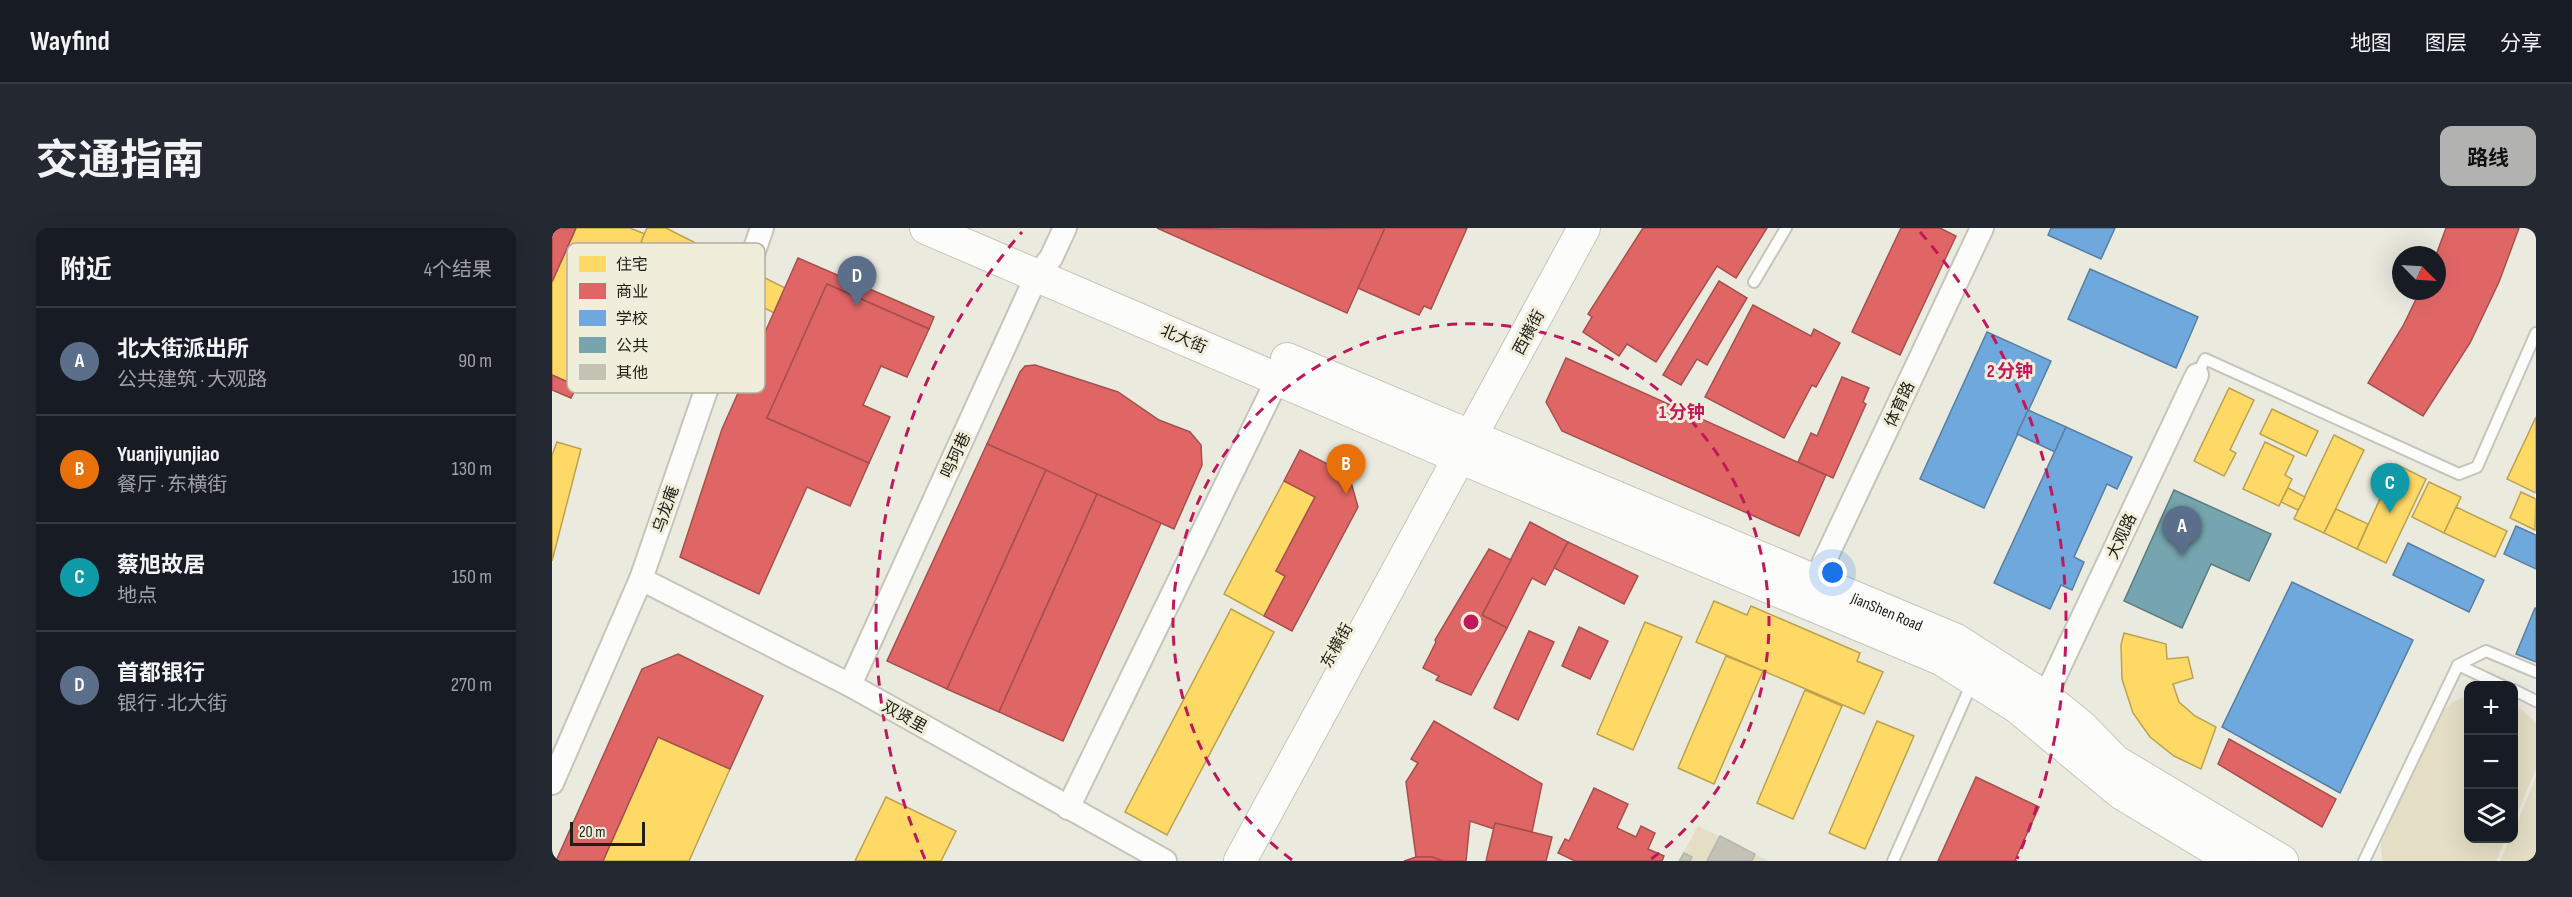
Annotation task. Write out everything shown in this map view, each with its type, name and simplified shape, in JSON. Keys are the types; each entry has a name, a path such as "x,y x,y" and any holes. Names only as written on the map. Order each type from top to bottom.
{"main road":[{"name":"北大街","path":"926,228 1044,266 1457,443"},
{"name":"北大街","path":"981,228 1044,266"},
{"name":"西横街","path":"1457,443 1561,228"},
{"name":"西横街","path":"1457,443 1584,228"},
{"name":"JianShen Road","path":"1457,443 1815,581 1956,640 2045,697 2081,726 2115,761 2282,861"},
{"name":"JianShen Road","path":"1457,443 1941,659 2017,707 2121,794 2234,861"},
{"name":"东横街","path":"1218,861 1457,443"},
{"name":"东横街","path":"1240,861 1457,443"}],"street":[{"name":"乌龙庵","path":"757,243 762,228"},
{"name":"鸣珂巷","path":"850,685 1044,266 1065,228"},
{"name":"体育路","path":"1815,581 1982,228"},
{"path":"1068,808 1282,369"},
{"name":"大观路","path":"2045,697 2197,375"},
{"name":"乌龙庵","path":"552,783 642,579 706,393"},
{"name":"双贤里","path":"642,579 850,685 1165,861"}],"lane":[{"path":"1754,282 1786,228"},
{"path":"2197,375 2205,359 2459,474 2477,467 2536,333"},
{"path":"2364,861 2458,665 2486,651 2536,672"},
{"path":"2458,665 2492,681"},
{"path":"1893,861 1974,680"},
{"path":"2518,692 2536,701"}],"shaded area":[{"path":"2464,697 2464,843 2504,843 2496,861 2382,861 2381,843 2436,719 2451,703"},
{"path":"2518,707 2536,723 2536,769 2518,812"},
{"path":"2536,777 2536,861 2500,861 2508,843 2518,843 2518,820"},
{"path":"1698,826 1769,861 1679,861"}],"building: 住宅":[{"path":"576,228 630,228 645,234 641,243 569,243"},
{"path":"647,228 666,228 696,243 643,243 641,242"},
{"path":"567,248 567,382 552,375 552,282"},
{"path":"765,278 785,288 774,313 765,308"},
{"path":"2229,388 2254,400 2230,450 2236,453 2224,476 2194,461"},
{"path":"2272,409 2318,431 2306,456 2260,434"},
{"path":"2536,417 2536,493 2507,479"},
{"path":"2334,435 2364,450 2324,533 2294,519"},
{"path":"557,442 581,449 552,561 552,455"},
{"path":"2265,442 2294,456 2285,475 2292,479 2279,506 2243,489"},
{"path":"2396,464 2426,479 2386,563 2357,549"},
{"path":"1284,481 1315,497 1276,571 1285,576 1264,616 1224,594"},
{"path":"2429,482 2461,497 2444,533 2412,517"},
{"path":"2288,488 2305,497 2298,510 2281,502"},
{"path":"2521,492 2536,499 2535,530 2510,518"},
{"path":"2456,507 2507,531 2495,557 2444,533"},
{"path":"2336,509 2368,524 2357,549 2324,533"},
{"path":"1714,601 1747,615 1751,606 1860,653 1857,661 1883,672 1864,714 1696,642"},
{"path":"1231,609 1274,632 1167,835 1125,812"},
{"path":"1645,622 1682,637 1633,750 1597,734"},
{"path":"2124,633 2166,644 2167,659 2188,657 2193,678 2173,684 2179,702 2195,716 2216,727 2201,769 2174,756 2150,737 2133,713 2122,679 2121,645"},
{"path":"1726,656 1763,671 1714,784 1678,768"},
{"path":"1805,690 1842,706 1793,819 1757,803"},
{"path":"1877,721 1914,736 1865,849 1829,833"},
{"path":"658,737 730,769 689,861 603,861"},
{"path":"886,797 956,831 941,861 855,861"}],"building: 商业":[{"path":"552,228 576,228 569,243 567,243 567,248 552,282"},
{"path":"1157,228 1225,229 1385,228 1347,313"},
{"path":"1385,228 1467,228 1431,309 1424,306 1419,315 1358,288"},
{"path":"1643,228 1767,228 1736,278 1717,266 1656,362 1627,344 1619,356 1583,332 1592,317 1588,314"},
{"path":"1901,228 1940,228 1956,236 1900,355 1852,332"},
{"path":"2446,228 2519,228 2499,282 2470,343 2423,416 2368,383 2403,326 2416,300 2446,300 2446,246 2439,246"},
{"path":"798,258 934,317 929,329 827,284 767,418 869,463 850,506 807,487 759,594 680,557 722,429 738,393 765,393 765,332"},
{"path":"1719,281 1747,298 1707,365 1697,359 1681,385 1663,375"},
{"path":"827,284 929,329 907,377 881,366 863,405 890,417 869,463 767,418"},
{"path":"1753,305 1811,336 1814,329 1840,343 1816,387 1812,385 1784,438 1705,397"},
{"path":"1566,358 1826,475 1799,536 1562,431 1546,402"},
{"path":"1035,365 1118,392 1159,420 1190,432 1201,445 1202,465 1174,529 987,444 1020,372 1025,366"},
{"path":"552,375 567,382 567,393 574,393 571,398 552,390"},
{"path":"1842,377 1869,388 1863,402 1866,404 1833,478 1798,462 1811,433 1817,436"},
{"path":"987,444 1046,470 947,689 887,661"},
{"path":"1300,450 1349,475 1358,507 1292,631 1264,616 1285,576 1276,571 1315,497 1284,481"},
{"path":"1046,470 1097,494 999,712 947,689"},
{"path":"1097,494 1161,523 1063,741 999,712"},
{"path":"1530,522 1568,542 1545,585 1532,578 1507,628 1482,615"},
{"path":"1568,542 1638,576 1624,604 1554,568"},
{"path":"1489,549 1511,560 1482,615 1507,628 1471,695 1436,680 1439,676 1423,668 1435,640"},
{"path":"1579,627 1608,641 1590,679 1562,666"},
{"path":"1529,631 1554,642 1518,720 1494,708"},
{"path":"678,654 763,696 730,769 658,737 603,861 556,861 642,669"},
{"path":"1434,721 1542,784 1532,832 1495,823 1494,829 1470,821 1466,861 1443,861 1432,857 1416,857 1406,782 1418,763 1411,759"},
{"path":"2229,739 2336,799 2322,827 2218,764"},
{"path":"1976,777 2039,807 2015,860 2017,861 1938,861"},
{"path":"1594,788 1628,804 1617,828 1636,837 1641,826 1655,833 1648,849 1664,856 1662,861 1575,861 1558,853 1565,839 1569,841"},
{"path":"1495,823 1552,837 1546,861 1486,861"},
{"path":"1416,857 1432,857 1443,861 1404,861"}],"building: 学校":[{"path":"2051,228 2115,228 2101,259 2048,235"},
{"path":"2090,269 2198,317 2176,368 2068,319"},
{"path":"1987,332 2051,361 1984,508 1920,479"},
{"path":"2028,410 2066,427 2055,452 2017,434"},
{"path":"2066,427 2132,457 2117,489 2107,484 2074,557 2084,562 2072,590 2061,585 2050,609 1994,583"},
{"path":"2516,526 2536,535 2536,569 2504,554"},
{"path":"2408,543 2484,580 2469,612 2393,575"},
{"path":"2292,582 2413,640 2340,793 2222,727"},
{"path":"2536,608 2536,662 2516,654"}],"building: 公共":[{"path":"2174,490 2271,534 2249,581 2211,564 2182,628 2124,601"}],"building: 其他":[{"path":"1720,836 1755,854 1752,861 1707,861"},
{"path":"1684,853 1692,857 1690,861 1679,861"}],"place":[{"name":"首都银行","path":"857,306"},
{"name":"Yuanjiyunjiao","path":"1346,494"},
{"name":"蔡旭故居","path":"2390,513"},
{"name":"北大街派出所","path":"2182,556"}]}
